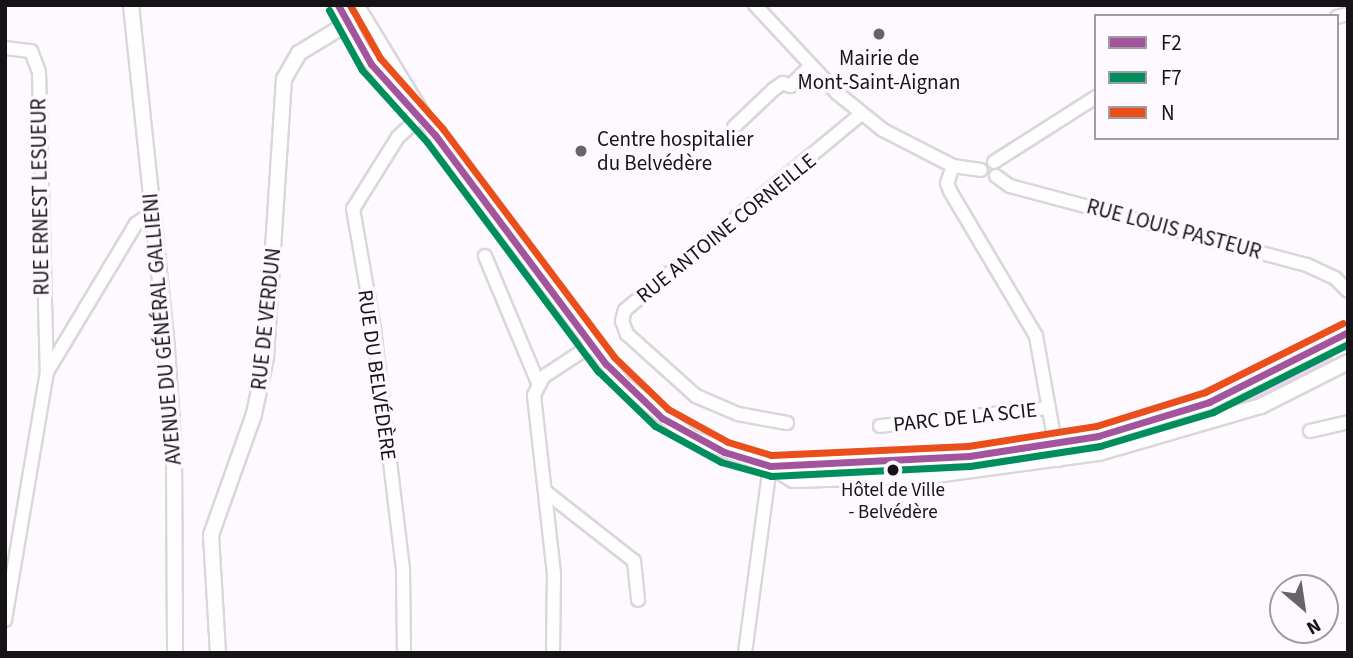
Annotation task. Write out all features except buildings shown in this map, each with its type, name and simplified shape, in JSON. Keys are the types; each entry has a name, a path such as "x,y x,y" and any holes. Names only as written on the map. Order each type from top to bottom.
{"street":[{"name":"AVENUE DU GÉNÉRAL GALLIENI","path":"131,5 174,452 176,653"},
{"path":"338,5 372,64 417,120 435,135"},
{"path":"755,5 811,66 861,114 897,139 953,166 981,170 985,162 994,162 1094,98"},
{"path":"358,11 435,135 590,346 622,383 662,418 708,445 770,466 793,480 929,476 1058,460 1224,419 1285,396 1348,362"},
{"name":"RUE DE VERDUN","path":"218,653 211,535 254,414 266,357 284,79 299,52 347,24 358,11"},
{"name":"RUE ERNEST LESUEUR","path":"5,48 31,51 39,72 47,372"},
{"path":"734,127 774,89 783,83 790,86 811,66"},
{"name":"RUE ANTOINE CORNEILLE","path":"787,424 738,414 696,396 654,362 627,334 622,321 625,310 861,114"},
{"name":"RUE DU BELVÉDÈRE","path":"404,653 403,569 374,329 353,209 398,137 417,120"},
{"path":"994,162 996,176"},
{"path":"953,166 947,183 950,191 1036,336 1058,460"},
{"name":"RUE LOUIS PASTEUR","path":"981,170 985,177 996,176 1010,186 1307,265 1330,275 1348,290"},
{"path":"5,620 47,372 136,224 152,213"},
{"path":"485,256 538,383 534,405 554,574 553,653"},
{"path":"770,466 969,456 1055,444 1181,414 1348,332"},
{"path":"538,383 590,346"},
{"name":"PARC DE LA SCIE","path":"880,426 1049,408"},
{"path":"1310,431 1348,422"},
{"path":"745,653 770,466"},
{"path":"546,492 634,561 638,600"}],"shaded area":[{"path":"1330,351 1335,362 1284,389 1167,430 1075,453 1075,448 1139,434 1228,403"}],"transit line":[{"name":"F2","path":"338,5 371,64 435,135 606,364 662,418 724,452 770,466 969,456 1098,436 1209,402 1348,332"},
{"name":"N","path":"350,5 380,58 443,129 614,357 668,409 728,442 771,455 968,446 1096,426 1205,392 1343,323"},
{"name":"F7","path":"329,10 362,70 427,142 598,371 655,426 721,462 771,476 970,466 1100,446 1213,412 1348,344"}],"place":[{"name":"Mairie de Mont-Saint-Aignan","path":"879,34"},
{"name":"Centre hospitalier du Belvédère","path":"581,151"},
{"name":"Hôtel de Ville - Belvédère","path":"893,470"}]}
